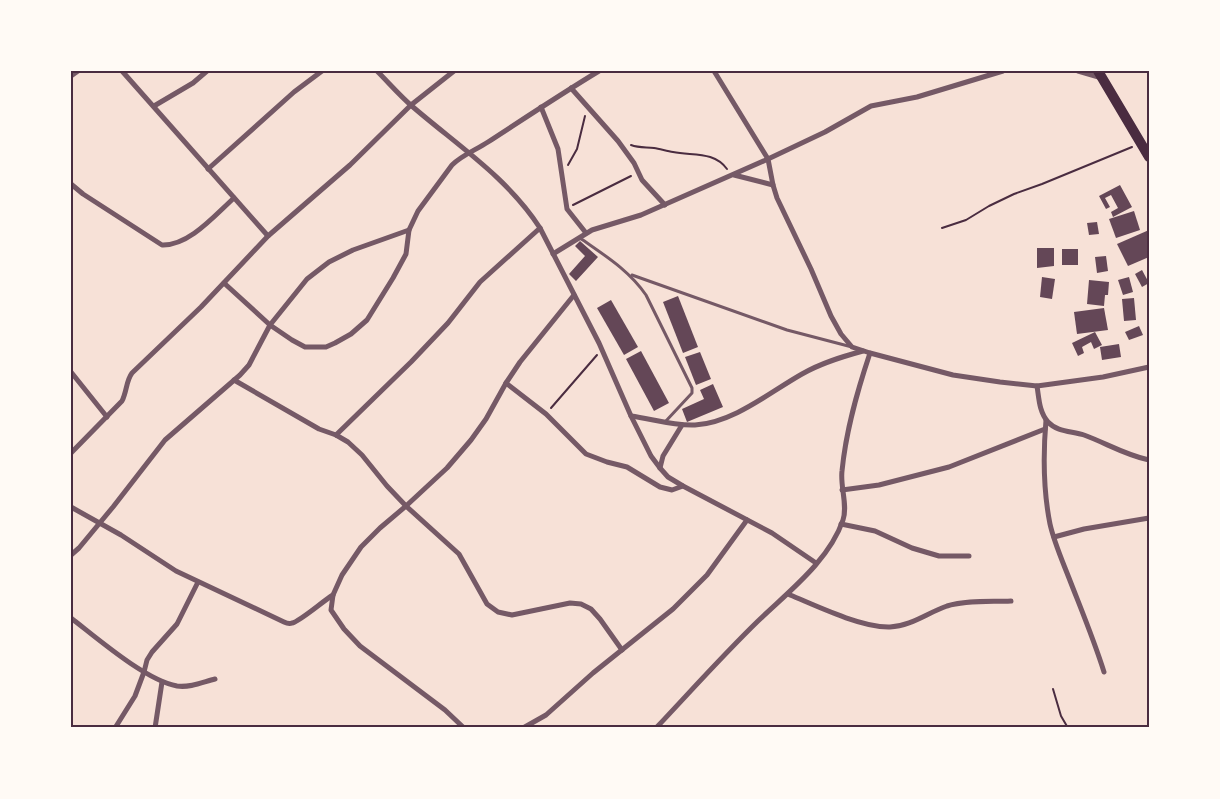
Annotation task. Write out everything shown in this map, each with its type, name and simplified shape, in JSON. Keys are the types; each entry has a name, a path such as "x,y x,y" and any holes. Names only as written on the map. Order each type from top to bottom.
{"highway":[{"path":"1100,75 1146,149"}],"street":[{"path":"71,76 78,71"},
{"path":"122,71 268,236"},
{"path":"154,106 193,83 207,71"},
{"path":"377,71 411,106 502,181 522,203 540,228 602,350 631,416 652,456 668,477 772,533 816,563"},
{"path":"71,453 122,401 126,394 128,379 132,373 224,283 268,236 343,170 411,106 454,71"},
{"path":"224,283 270,324 305,347 326,348 351,334 367,320 394,278 406,254 409,230 418,211 452,165 458,159 470,154 599,71"},
{"path":"714,71 768,159 773,185 831,316 841,334 852,347 953,375 1037,386 1103,377 1149,367"},
{"path":"553,254 586,233 641,215 768,159 825,132 871,106 916,97 1003,71"},
{"path":"1078,71 1100,75"},
{"path":"208,169 318,72"},
{"path":"571,88 617,139 630,156 638,173 665,204"},
{"path":"541,107 558,149 567,208 586,233"},
{"path":"732,175 773,185"},
{"path":"71,184 98,204 162,244 171,245 188,239 234,198"},
{"path":"336,435 424,349 448,323 480,282 540,228"},
{"path":"71,555 113,507 165,440 249,365 270,324 306,279 329,262 352,250 409,230"},
{"path":"464,728 445,710 360,646 344,629 331,610 333,595 342,575 361,547 447,468 471,440 486,419 520,362 574,296"},
{"path":"631,416 682,425 714,422 740,411 802,374 829,361 863,351"},
{"path":"656,728 758,621 788,594 816,563 833,540 844,518 841,474 850,421 870,353"},
{"path":"71,372 107,417"},
{"path":"234,380 319,429 348,442 362,455 406,506 459,554 487,604 498,612 512,615 570,603 581,604 591,609 600,619 622,650"},
{"path":"506,383 546,414 586,454 627,467 660,487 672,490 683,486"},
{"path":"1037,386 1041,410 1046,420 1052,426 1082,435 1128,455 1149,460"},
{"path":"1046,420 1044,479 1050,524 1095,642 1104,672"},
{"path":"660,468 663,456 682,425"},
{"path":"842,490 879,485 949,467 1045,429"},
{"path":"71,507 99,522 176,571 284,622 291,624 297,621 333,595"},
{"path":"1054,537 1084,529 1149,518"},
{"path":"523,728 546,715 673,609 707,575 747,520"},
{"path":"841,524 875,531 912,548 939,556 969,556"},
{"path":"114,728 135,696 147,660 177,624 198,582"},
{"path":"788,594 838,615 872,625 889,627 906,624 950,606 1011,601"},
{"path":"71,618 144,672 162,682 179,686 215,679"},
{"path":"155,728 162,682"}],"lane":[{"path":"579,238 631,275 787,330 852,347"},
{"path":"631,275 646,295 692,388 692,393 665,422"}],"path":[{"path":"562,172 578,149 588,107"},
{"path":"617,139 636,147 654,148 717,159 732,175"},
{"path":"942,228 966,220 1014,194 1146,149"},
{"path":"567,208 638,173"},
{"path":"546,414 602,350"},
{"path":"1053,688 1061,716 1068,728"}],"building":[{"path":"1120,185 1132,207 1113,217 1111,212 1118,208 1111,195 1105,198 1110,207 1106,209 1099,196"},
{"path":"1134,211 1140,230 1116,238 1109,219"},
{"path":"1097,222 1099,234 1089,235 1087,223"},
{"path":"1149,230 1149,257 1128,266 1117,244"},
{"path":"580,241 598,257 576,281 569,274 585,256 575,246"},
{"path":"1037,248 1054,248 1054,266 1037,268"},
{"path":"1062,249 1078,249 1078,265 1062,265"},
{"path":"1106,256 1108,271 1097,273 1095,257"},
{"path":"1142,270 1149,283 1142,287 1135,274"},
{"path":"1042,277 1055,279 1052,299 1040,297"},
{"path":"1129,277 1133,292 1123,295 1118,280"},
{"path":"1089,280 1109,282 1108,295 1105,295 1104,306 1087,304"},
{"path":"678,296 698,347 683,353 663,302"},
{"path":"1134,298 1136,320 1124,321 1122,299"},
{"path":"611,300 638,347 624,355 597,308"},
{"path":"1104,308 1108,330 1077,334 1074,312"},
{"path":"1139,326 1143,335 1129,340 1125,332"},
{"path":"1095,332 1102,345 1094,349 1091,342 1082,347 1084,353 1078,356 1072,343"},
{"path":"1119,344 1121,357 1102,360 1100,347"},
{"path":"641,351 669,403 654,411 626,359"},
{"path":"700,352 711,379 696,385 685,357"},
{"path":"713,384 723,407 687,422 682,409 704,399 700,390"}]}
